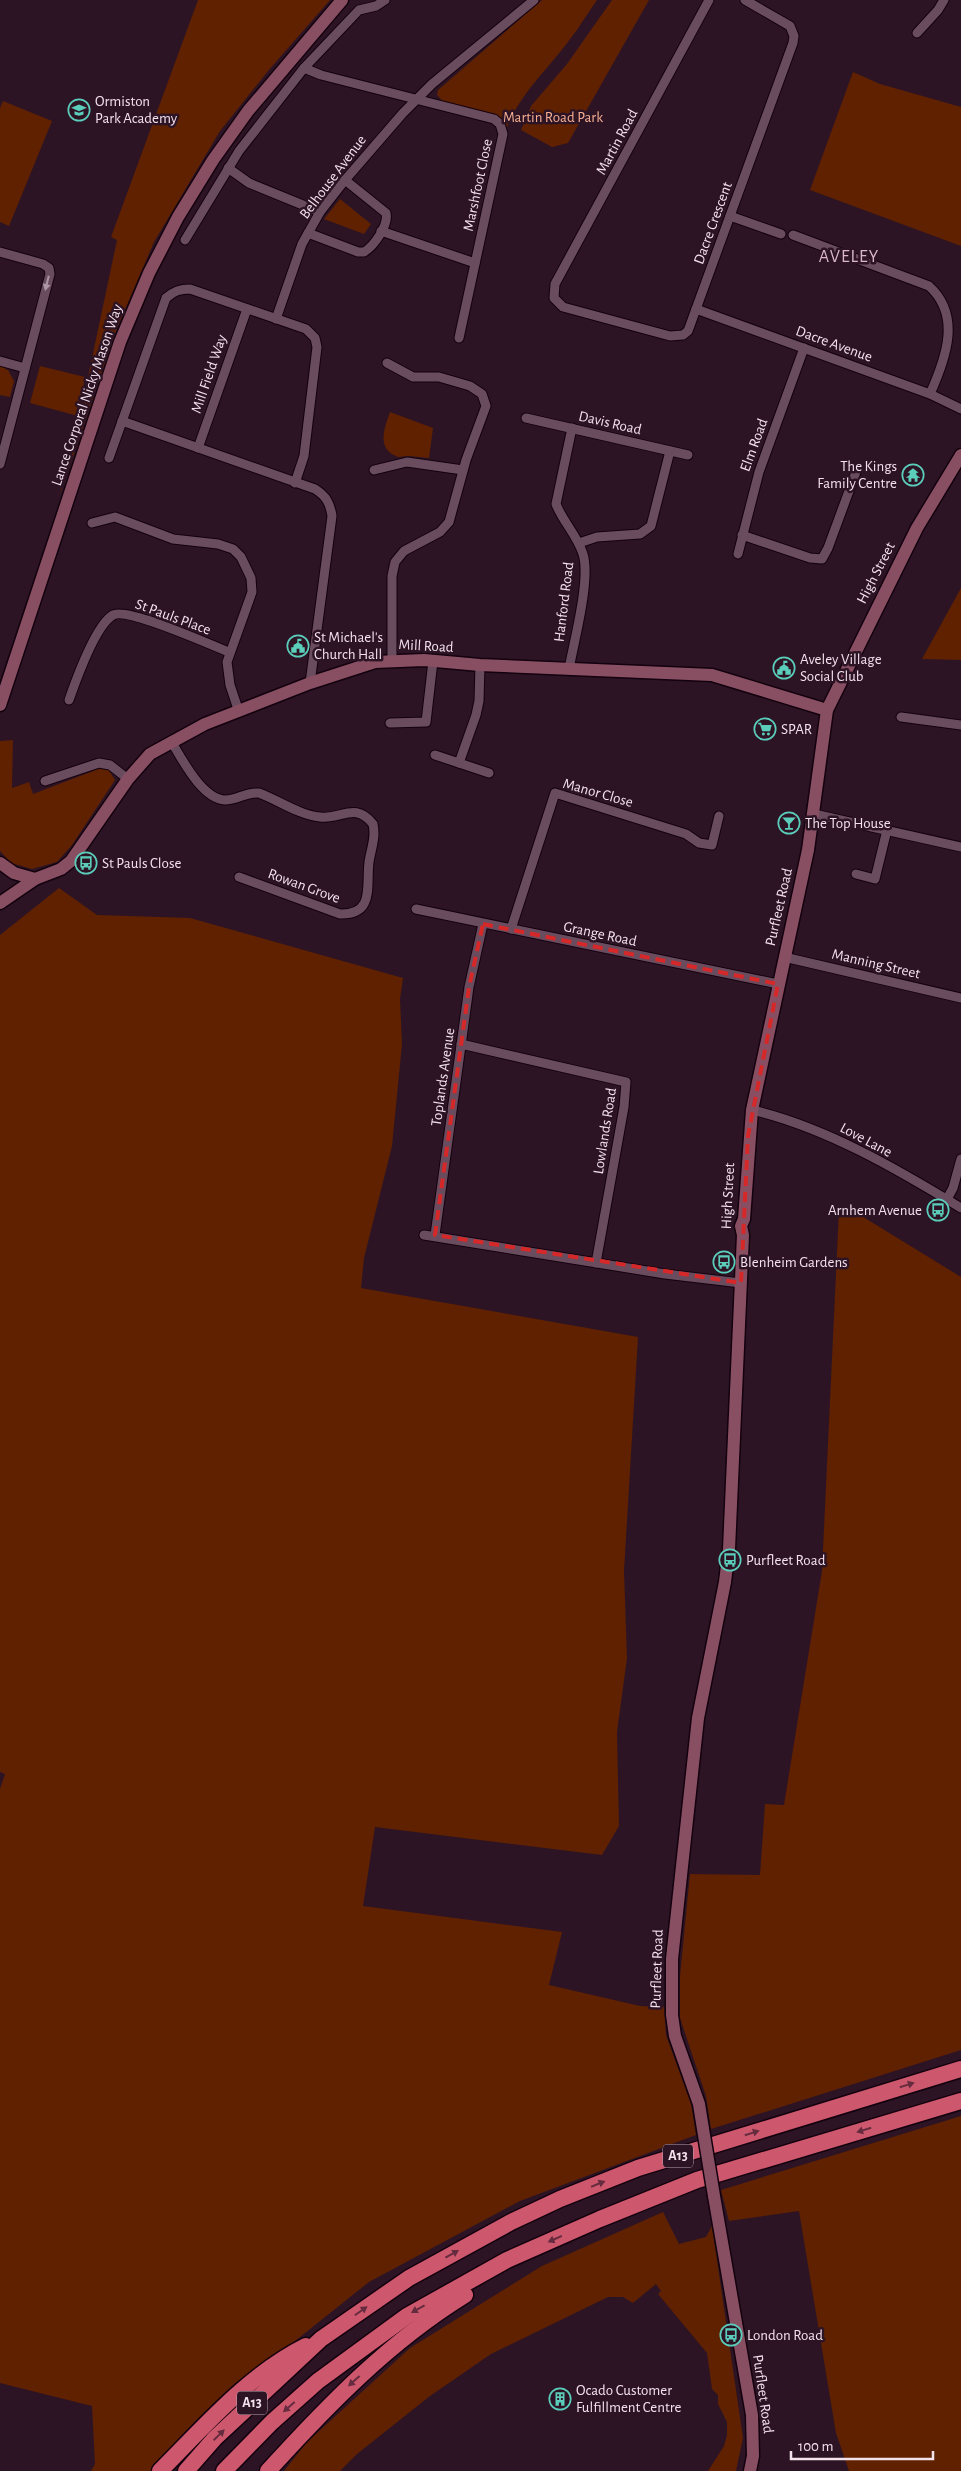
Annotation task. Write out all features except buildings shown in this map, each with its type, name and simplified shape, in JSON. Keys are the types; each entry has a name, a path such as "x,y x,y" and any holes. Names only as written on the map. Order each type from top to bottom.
{"highway":[{"name":"A13","path":"186,2471 215,2438 321,2339 409,2278 511,2222 560,2199 638,2168 961,2069"},
{"name":"A13","path":"224,2471 272,2422 318,2382 406,2316 507,2260 600,2218 697,2180 961,2101"},
{"path":"268,2471 330,2403 390,2348 436,2313 490,2280 507,2260"},
{"path":"160,2471 229,2401 282,2358 321,2339"}],"street":[{"name":"Lance Corporal Nicky Mason Way","path":"0,705 116,351 149,273 178,217 213,160 248,111 342,0"},
{"path":"185,240 228,168 265,116 304,68 359,10 376,6 385,0"},
{"name":"Belhouse Avenue","path":"276,319 302,244 320,212 345,180 417,100 534,0"},
{"name":"Martin Road","path":"554,298 554,284 709,0"},
{"path":"744,0 758,3"},
{"path":"917,33 938,10 944,0"},
{"name":"Dacre Crescent","path":"554,298 563,307 676,337 688,331 774,99 794,36 790,26 758,3"},
{"path":"304,68 417,100"},
{"name":"Marshfoot Close","path":"417,100 494,119 503,129 459,338"},
{"path":"228,168 254,185 307,204 320,212"},
{"path":"308,233 364,252 381,231 386,223 386,213 345,180"},
{"path":"730,216 781,234"},
{"path":"381,231 474,263"},
{"path":"793,235 929,286 945,297 954,312 956,338 930,394"},
{"path":"0,252 36,262 49,268 48,281 0,464"},
{"path":"109,458 166,298 172,292 190,289 306,330 315,338 318,347 304,456 295,483"},
{"name":"Mill Field Way","path":"198,448 247,309"},
{"name":"Dacre Avenue","path":"696,309 930,394 961,409"},
{"name":"Elm Road","path":"738,554 759,472 804,348"},
{"path":"0,361 25,368"},
{"path":"387,363 413,377 439,377 470,386 482,394 486,400 485,414 463,470 449,522 440,532 404,551 395,562 392,576 392,660"},
{"name":"Davis Road","path":"526,418 688,455"},
{"path":"122,421 324,495 331,506 332,516 310,683"},
{"name":"Hanford Road","path":"569,669 584,577 584,556 579,543 556,504 572,428"},
{"path":"579,543 597,537 640,534 651,526 670,451"},
{"path":"374,470 407,462 463,470"},
{"name":"High Street","path":"827,710 912,537 959,462"},
{"path":"742,535 810,558 822,559 828,548 856,472"},
{"path":"92,523 115,518 174,539 218,544 232,549 247,568 252,578 252,592 229,652 227,674 239,712"},
{"name":"St Pauls Place","path":"69,700 86,657 105,623 112,615 120,613 140,617 229,652"},
{"name":"Mill Road","path":"0,903 35,879 61,869 71,861 128,778 150,754 205,724 310,683 375,662 392,660 433,661 480,665 712,675 827,710"},
{"path":"390,723 426,722 433,661"},
{"path":"459,763 479,701 480,665"},
{"name":"Purfleet Road","path":"752,1110 808,850 827,710"},
{"path":"901,717 961,725"},
{"name":"Rowan Grove","path":"171,741 201,786 216,797 228,800 250,792 259,792 318,817 355,812 361,814 372,824 374,840 369,864 368,892 366,900 357,911 340,914 239,877"},
{"path":"435,754 489,773"},
{"path":"45,781 99,763 110,765 128,778"},
{"name":"Manor Close","path":"511,929 554,793 686,834 699,843 712,845 719,816"},
{"path":"814,814 961,847"},
{"path":"856,874 875,879 887,830"},
{"path":"0,863 14,874 35,879"},
{"name":"Grange Road","path":"416,909 778,984"},
{"name":"Toplands Avenue","path":"434,1236 469,987 483,924"},
{"name":"Manning Street","path":"784,957 961,998"},
{"name":"Lowlands Road","path":"461,1044 626,1082 624,1107 596,1263"},
{"name":"High Street","path":"741,1283 741,1226 744,1219 752,1110"},
{"name":"Love Lane","path":"752,1110 793,1121 820,1132 961,1208"},
{"path":"947,1199 953,1188 961,1159"},
{"path":"424,1235 596,1263 741,1283"},
{"name":"Purfleet Road","path":"741,1283 729,1549 725,1582 698,1718 672,1959 672,2015 675,2036 699,2104 752,2415 754,2456 750,2471"}],"highlighted area":[{"path":"483,924 778,984 748,1136 741,1283 435,1235 469,987"}],"green space":[{"path":"198,0 330,0 268,71 220,131 154,242 118,326 59,497 74,443 117,240 111,237"},
{"path":"542,0 597,0 572,37 519,103 507,127 497,116 440,102 441,99 437,95 438,90"},
{"name":"Martin Road Park","path":"612,0 649,0 568,143 552,147 521,130 531,106 567,64"},
{"path":"853,72 880,84 961,107 961,246 810,190"},
{"path":"3,101 52,121 9,226 0,222 0,108"},
{"path":"340,199 371,224 364,234 324,219"},
{"path":"0,365 6,366 5,369 8,370 14,381 10,397 0,395"},
{"path":"40,366 85,377 78,416 30,403"},
{"path":"390,412 433,428 429,458 398,457 387,449 384,444 384,432"},
{"path":"961,588 961,660 922,659"},
{"path":"13,740 12,788 29,782 33,794 101,768 108,769 115,780 72,845 57,862 32,869 11,863 0,851 0,741"},
{"path":"59,888 97,915 190,918 403,978 400,999 402,1044 392,1146 364,1258 361,1288 638,1337 624,1571 627,1658 617,1732 619,1826 602,1855 375,1827 363,1906 562,1932 549,1985 640,2006 664,2007 666,2035 691,2104 696,2135 520,2201 369,2282 231,2392 157,2471 91,2471 95,2464 92,2406 0,2383 0,1789 5,1774 0,1772 0,935"},
{"path":"839,1210 860,1215 961,1277 961,2050 711,2129 706,2096 680,2018 680,1976 690,1874 760,1875 765,1804 784,1805 822,1571"},
{"path":"961,2116 961,2471 849,2471 836,2433 799,2211 729,2221 721,2190"},
{"path":"663,2212 679,2244 706,2237 712,2226 743,2438 736,2471 708,2471 724,2446 727,2435 727,2422 718,2404 718,2395 712,2389 707,2353 658,2294 661,2291 656,2284 633,2303 623,2297 608,2297 491,2354 430,2396 357,2454 340,2471 284,2471 306,2443 410,2348 542,2266"}],"place":[{"name":"Ormiston Park Academy","path":"79,110"},
{"name":"The Kings Family Centre","path":"913,475"},
{"name":"St Michael's Church Hall","path":"298,646"},
{"name":"Aveley Village Social Club","path":"784,668"},
{"name":"SPAR","path":"765,729"},
{"name":"The Top House","path":"789,823"},
{"name":"St Pauls Close","path":"86,863"},
{"name":"Arnhem Avenue","path":"938,1210"},
{"name":"Blenheim Gardens","path":"724,1262"},
{"name":"Purfleet Road","path":"730,1560"},
{"name":"London Road","path":"731,2335"},
{"name":"Ocado Customer Fulfillment Centre","path":"560,2399"}],"district":[{"name":"AVELEY","path":"849,257"}]}
